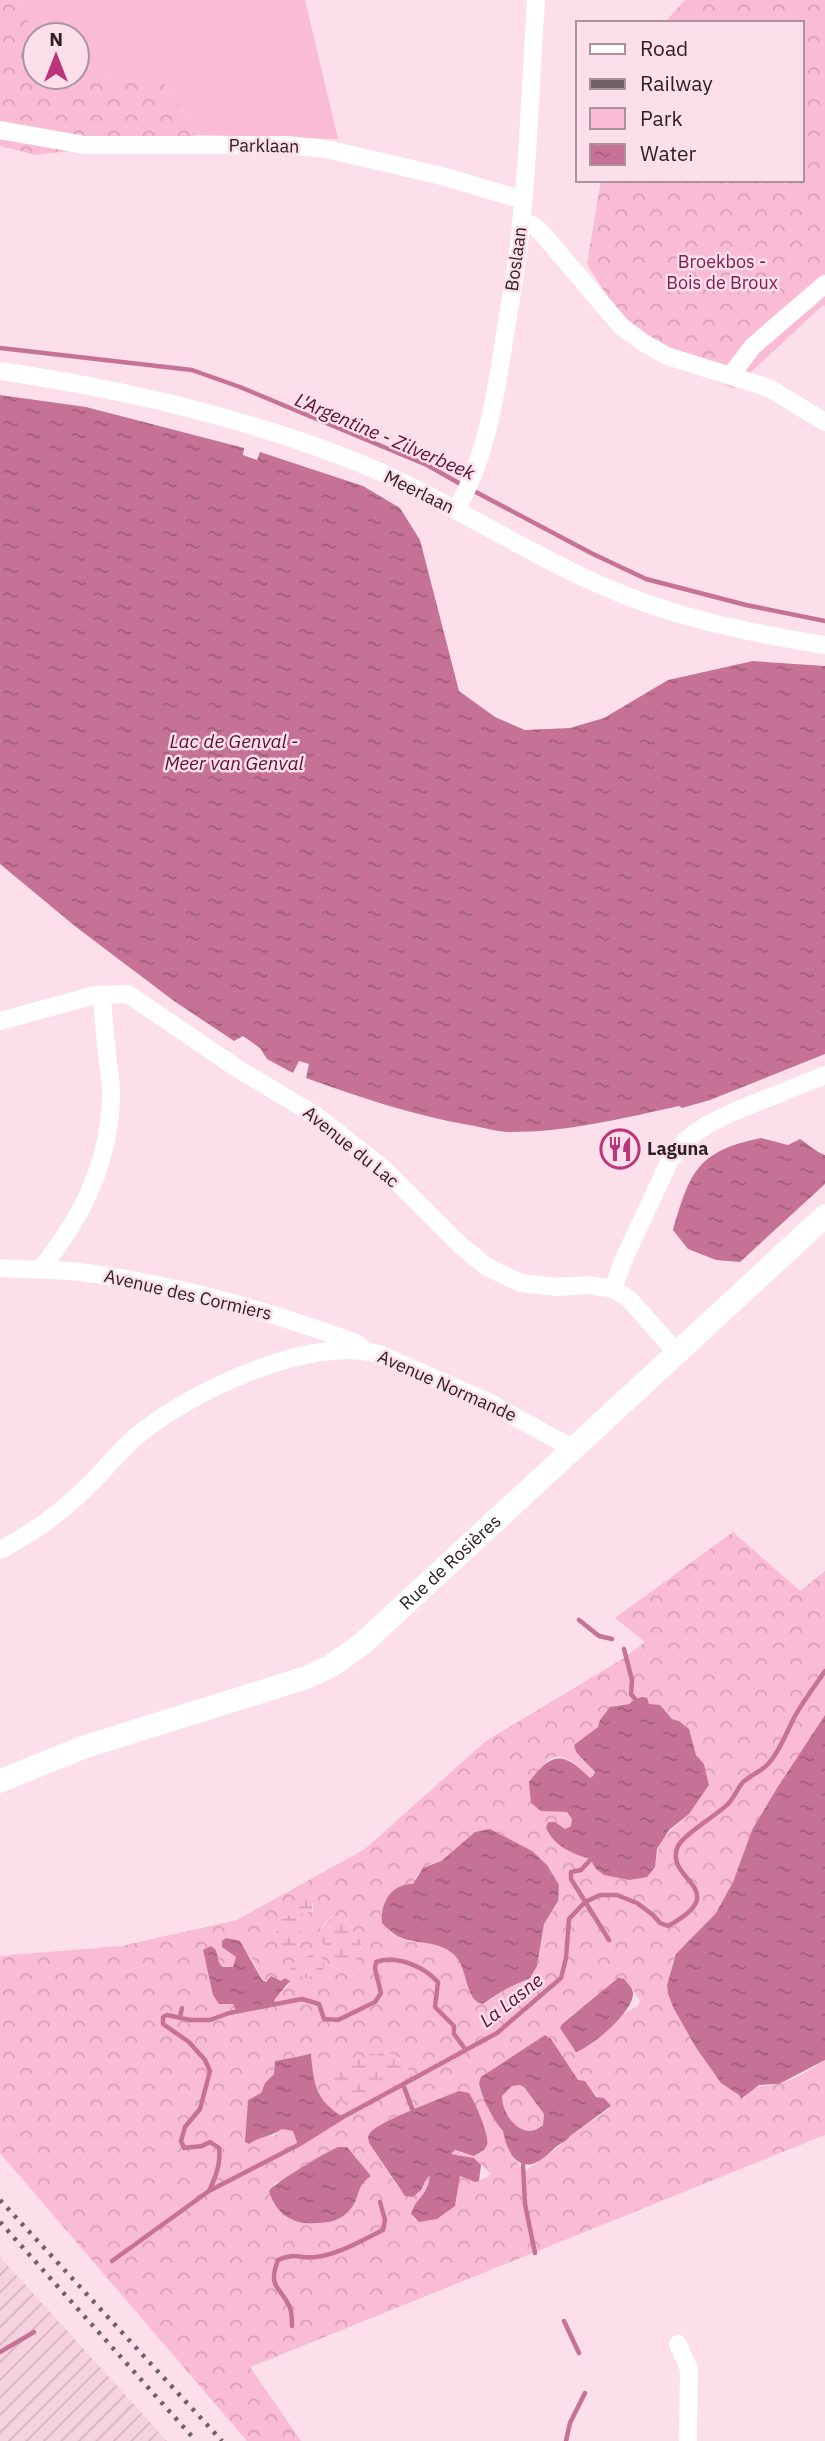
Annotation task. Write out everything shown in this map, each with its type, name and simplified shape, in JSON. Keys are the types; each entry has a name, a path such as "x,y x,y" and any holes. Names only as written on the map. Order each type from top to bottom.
{"street":[{"name":"Boslaan","path":"461,503 482,453 496,389 522,223 536,0"},
{"name":"Parklaan","path":"0,130 85,145 286,145 326,149 442,176 523,200"},
{"path":"522,223 532,225 540,231 622,327 645,343 667,356 769,388 825,422"},
{"path":"731,375 753,346 825,284"},
{"name":"Meerlaan","path":"0,371 76,383 192,408 278,433 461,503 545,559 632,597 669,611 744,632 825,645"},
{"name":"Avenue du Lac","path":"102,995 128,994 238,1069 315,1115 383,1168 486,1267 521,1283 557,1287 588,1285 613,1289"},
{"path":"0,1021 76,999 102,995 111,1096 103,1156 76,1220 41,1268"},
{"path":"677,1353 628,1298 613,1289 623,1261 670,1160 687,1139 708,1124 825,1075"},
{"name":"Rue de Rosières","path":"0,1781 84,1747 305,1678 331,1666 362,1644 825,1216"},
{"name":"Avenue des Cormiers","path":"2,1269 41,1268 148,1283 292,1319 356,1343 365,1350"},
{"name":"Avenue Normande","path":"0,1550 47,1524 88,1487 138,1435 169,1413 213,1388 257,1370 294,1358 329,1351 365,1350 379,1354 488,1402 572,1448"},
{"path":"678,2344 689,2369 688,2441"}],"shaded area":[{"path":"0,2257 167,2441 0,2441"}],"green space":[{"path":"0,0 16,0 28,21 21,21 21,91 91,91 91,81 157,73 200,135 36,155 0,146"},
{"path":"16,0 305,0 338,139 200,135 157,73 91,81 91,21 28,21"},
{"name":"Broekbos - Bois de Broux","path":"685,0 825,0 825,306 733,389 623,321 587,264 601,182 804,182 804,21 666,21"},
{"path":"733,1532 800,1591 825,1571 825,1715 752,1830 733,1882 716,1913 676,1954 667,1985 668,1994 690,2038 720,2077 744,2099 755,2088 790,2080 825,2060 825,2135 250,2367 301,2441 247,2441 0,2153 0,1956 121,1946 237,1920 365,1849 486,1741 624,1658 645,1642 615,1618","holes":["635,1699 649,1705 660,1705 672,1719 689,1729 696,1755 704,1764 709,1785 689,1813 666,1835 659,1846 655,1867 629,1880 604,1875 596,1869 591,1859 559,1845 546,1828 548,1822 565,1829 571,1826 572,1819 567,1812 541,1811 536,1774 550,1759 563,1757 573,1762 590,1778 595,1772 588,1763 587,1737 616,1705 629,1704","475,1832 558,1901 544,1924 537,1966 519,1984 490,2000 471,1996 460,1960 451,1952 428,1942 410,1942 400,1938 389,1931 381,1913 390,1898 407,1884 413,1884 418,1874 440,1861","299,1902 313,1903 313,1911 302,1913 298,1919 300,1945 294,1947 275,1937 279,1918 289,1915","333,1915 350,1926 361,1948 355,1967 341,1972 330,1963 327,1947 319,1934 321,1927","246,1952 262,1980 281,1981 285,1978 289,1984 275,1999 274,2004 236,2009 229,2003 203,1957 218,1957 219,1964 228,1968 234,1967 236,1957 232,1954","618,1978 633,1990 640,2000 638,2006 626,2012 613,2024 560,2028 562,2023","545,2035 551,2039 578,2081 600,2098 609,2109 523,2171 508,2149 503,2131 486,2103 481,2077","377,2055 399,2058 413,2078 349,2102 338,2097 330,2068","299,2056 312,2057 312,2075 318,2092 342,2117 298,2144 293,2131 282,2129 274,2136 246,2137 248,2100 261,2093 265,2083 274,2074 275,2061","459,2091 465,2097 483,2122 487,2145 465,2154 452,2150 451,2154 474,2158 491,2174 476,2180 460,2176 456,2192 457,2202 438,2217 421,2221 414,2220 411,2214 427,2188 430,2176 423,2187 401,2191 369,2143 368,2137 377,2127","329,2151 356,2157 362,2171 353,2206 321,2223 311,2224 273,2184"]},
{"path":"312,1898 312,1911 302,1913 299,1921 302,1942 289,1951 284,1951 275,1937 279,1918 290,1914 301,1899"},
{"path":"333,1915 340,1917 361,1941 355,1967 347,1973 341,1972 330,1963 327,1947 319,1934"},
{"path":"310,1955 323,1959 324,1967 321,1972 305,1979 290,1969 295,1960"},
{"path":"386,2050 405,2064 413,2078 356,2111 335,2093 329,2068 345,2066 354,2060 364,2059 367,2053 377,2055"},
{"path":"520,2085 544,2114 543,2125 535,2130 521,2129 505,2112 502,2096 512,2086"}],"water":[{"name":"Lac de Genval - Meer van Genval","path":"0,395 86,407 244,448 243,455 257,460 260,452 363,486 400,508 420,540 459,691 495,717 525,730 570,728 604,718 668,680 753,661 825,666 825,1054 710,1100 682,1108 679,1106 596,1124 553,1130 495,1130 406,1111 306,1078 309,1064 299,1061 293,1073 267,1059 260,1048 243,1036 234,1041 174,1001 76,927 0,864"},
{"path":"761,1138 788,1145 800,1139 825,1155 825,1184 740,1262 716,1260 688,1249 673,1230 691,1179 699,1167 723,1150"},
{"path":"643,1697 647,1698 649,1704 660,1705 672,1719 689,1729 696,1755 704,1764 709,1785 689,1814 669,1830 657,1849 655,1867 647,1877 629,1880 604,1875 590,1859 559,1845 546,1828 548,1822 555,1822 565,1829 571,1826 572,1819 567,1812 541,1811 531,1803 529,1782 544,1765 558,1759 572,1763 590,1778 593,1776 595,1772 576,1752 574,1745 598,1727 610,1707 629,1704"},
{"path":"825,1715 825,2060 779,2084 759,2085 741,2099 721,2083 695,2046 674,2009 667,1985 676,1954 716,1913 733,1882 752,1830"},
{"path":"490,1829 532,1851 547,1865 559,1885 558,1901 544,1924 537,1966 530,1978 482,2004 472,1996 461,1965 452,1953 434,1944 400,1937 382,1923 382,1916 385,1902 393,1891 413,1884 423,1868 441,1861 475,1832"},
{"path":"226,1938 240,1941 262,1980 266,1982 271,1976 281,1981 285,1978 290,1981 274,2004 237,2013 233,2004 219,2004 213,1995 203,1950 211,1946 216,1950 219,1963 223,1967 233,1967 236,1957 222,1947 222,1941"},
{"path":"618,1978 624,1979 633,1991 627,2009 601,2036 576,2052 560,2028 562,2024"},
{"path":"545,2035 551,2039 578,2080 585,2081 596,2097 604,2098 611,2106 542,2159 525,2164 514,2158 510,2152 503,2131 483,2095 479,2083 481,2077","holes":["512,2086 524,2087 544,2114 543,2125 535,2130 528,2131 515,2125 503,2104 502,2096"]},
{"path":"311,2054 313,2074 321,2097 343,2117 298,2145 293,2131 282,2129 249,2144 245,2142 248,2100 261,2093 265,2083 274,2074 275,2061"},
{"path":"459,2091 469,2093 472,2097 484,2127 487,2145 474,2156 455,2150 451,2154 474,2158 481,2165 479,2181 460,2176 455,2206 437,2219 419,2222 411,2214 430,2176 413,2197 405,2196 369,2143 368,2136 386,2122"},
{"path":"338,2147 347,2147 371,2176 361,2187 349,2211 333,2221 302,2223 294,2221 276,2207 269,2191 273,2187"}],"waterway":[{"name":"L'Argentine - Zilverbeek","path":"0,348 192,370 240,387 427,465 464,486"},
{"name":"L'Argentine - Zilverbeek","path":"472,490 646,579 746,605 825,621"},
{"path":"579,1620 599,1636 612,1639"},
{"path":"624,1649 632,1680 631,1694 635,1699"},
{"name":"La Lasne","path":"112,2261 209,2191 298,2145 343,2117 497,2033 561,1978 566,1958 569,1919 585,1902 600,1895 617,1895 637,1903 660,1923 668,1926 687,1913 696,1903 697,1893 679,1868 676,1858 678,1846 728,1804 743,1782 769,1763 798,1710 825,1671"},
{"path":"591,1859 581,1870 571,1872 571,1879 609,1940"},
{"path":"209,2191 217,2170 219,2148 210,2142 184,2148 181,2141 185,2127 200,2109 210,2071 205,2060 189,2042 163,2024 163,2017 167,2015 190,2020 210,2020 229,2013 302,1999 319,2004 324,2019 338,2020 375,2002 381,1993 375,1969 376,1962 392,1960 409,1963 438,1982 435,2007 454,2026 454,2034 466,2050"},
{"path":"180,2017 182,2008"},
{"path":"403,2084 413,2111"},
{"path":"523,2165 525,2204 535,2253"},
{"path":"292,2326 290,2308 275,2282 278,2260 289,2256 316,2257 334,2253 383,2230 385,2220 380,2202"},
{"path":"564,2321 579,2353"},
{"name":"La Lasne","path":"0,2352 34,2332"},
{"path":"566,2441 570,2423 585,2393"}],"railway":[{"path":"0,2200 222,2441"},
{"path":"0,2222 196,2441"}],"place":[{"name":"Laguna","path":"620,1149"}]}
